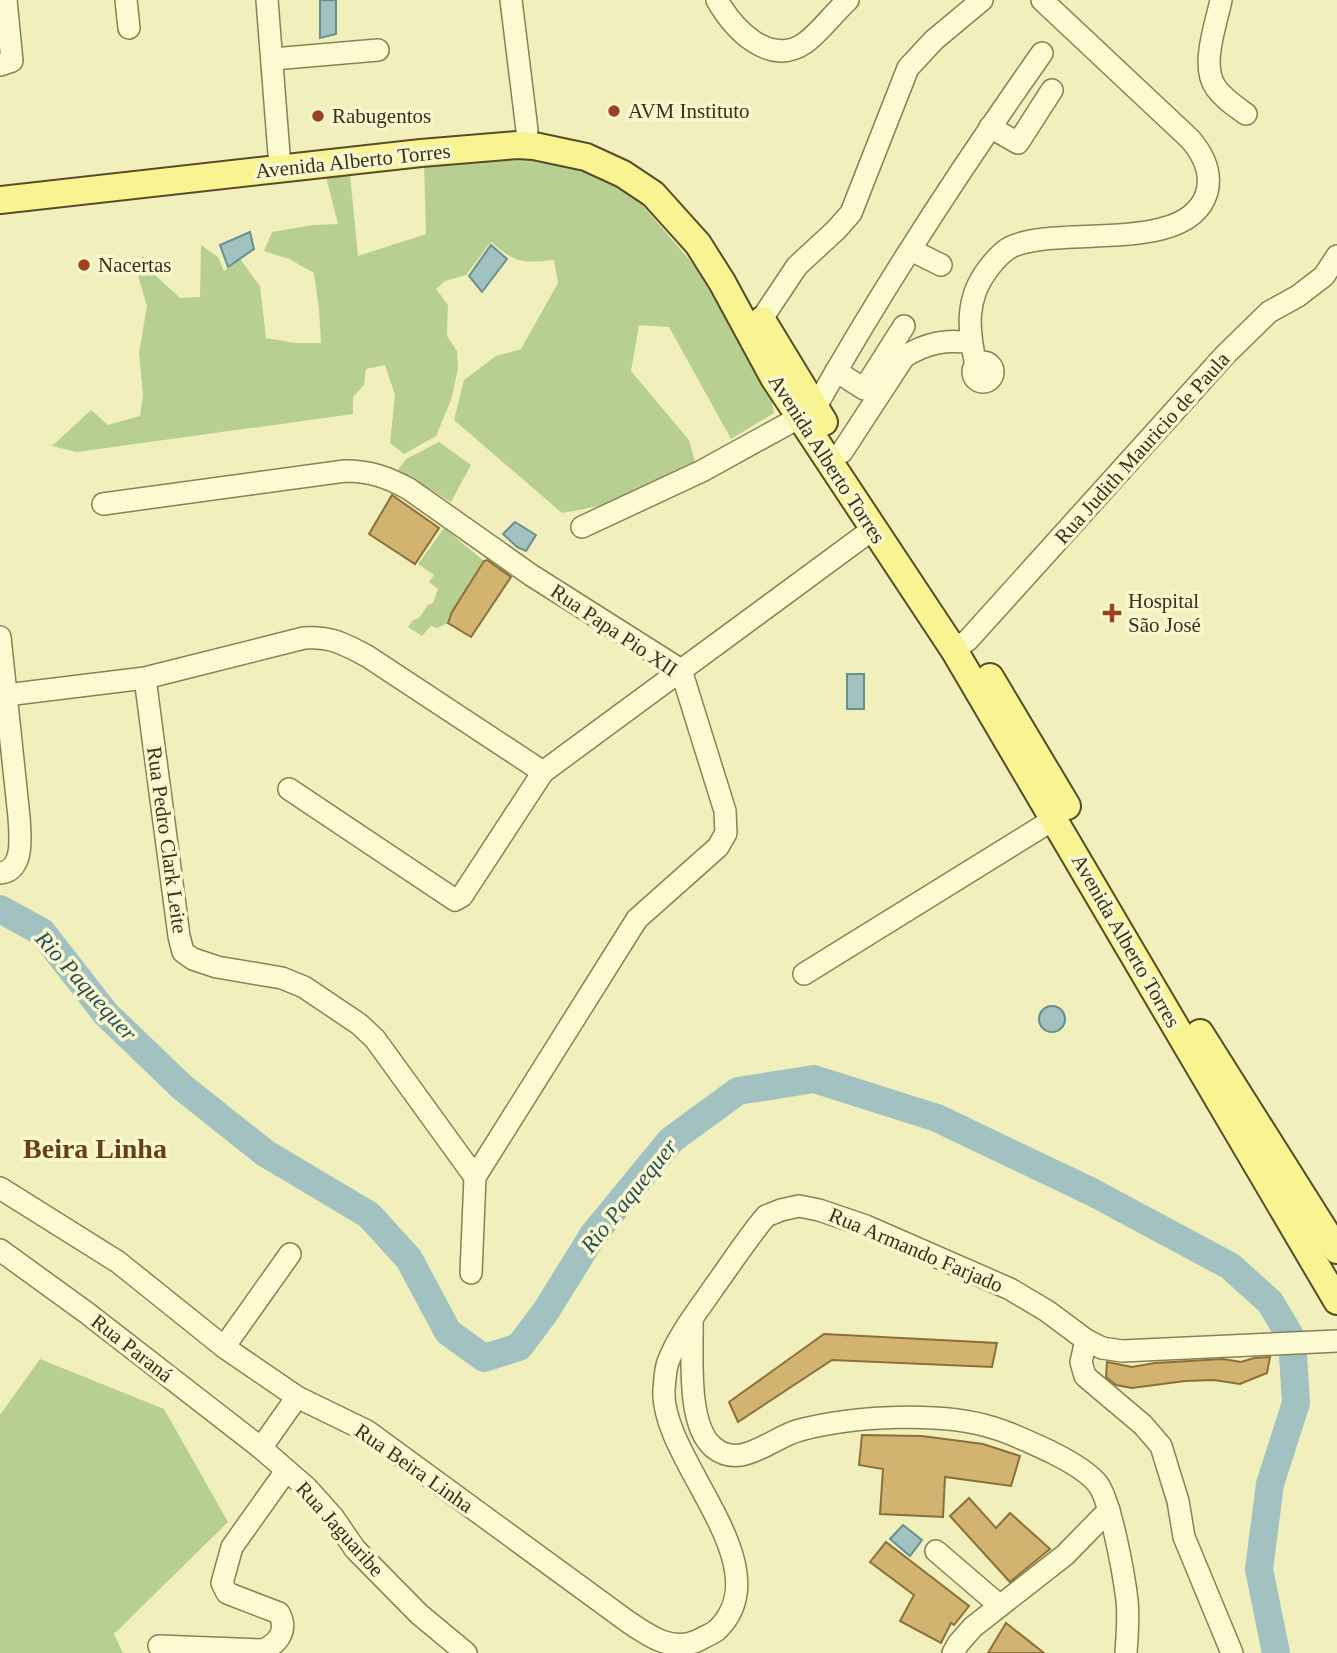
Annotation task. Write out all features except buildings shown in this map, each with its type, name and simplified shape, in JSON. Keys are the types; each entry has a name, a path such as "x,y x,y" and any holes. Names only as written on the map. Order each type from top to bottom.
{"main road":[{"name":"Avenida Alberto Torres","path":"0,184 527,130 583,141 634,162 655,177 707,230 761,320 808,413 873,529 961,645 1036,752 1168,983 1337,1250"},
{"name":"Avenida Alberto Torres","path":"0,200 490,147 534,146 586,157 622,174 653,194 698,244 722,282 774,378 842,452 961,645 1054,819 1336,1295"}],"street":[{"path":"0,65 12,61 6,0"},
{"path":"126,0 129,28"},
{"path":"267,0 279,154"},
{"path":"511,0 527,130"},
{"path":"717,0 738,29 754,43 768,49 787,51 805,43 848,0"},
{"path":"761,320 797,266 851,213 908,68 934,40 982,0"},
{"path":"976,365 971,343 971,303 977,283 996,258 1010,247 1038,238 1099,237 1166,228 1189,217 1203,202 1208,190 1208,172 1202,153 1190,139 1042,0"},
{"path":"1222,0 1209,66 1214,85 1224,98 1246,114"},
{"path":"273,59 378,50"},
{"path":"582,527 702,471 808,413 990,127 1042,53"},
{"path":"990,127 1018,143 1052,90"},
{"path":"911,250 942,265"},
{"name":"Rua Judith Mauricio de Paula","path":"961,645 1225,355 1269,312 1298,296 1324,276 1337,256"},
{"path":"836,371 864,389 904,326"},
{"path":"842,452 904,357 918,348 936,342 953,340 971,343"},
{"name":"Rua Papa Pio XII","path":"103,504 334,472 366,471 387,477 531,575 681,670 725,811 726,833 718,847 637,919 475,1177 471,1273"},
{"path":"289,789 455,900 462,896 543,772 873,529"},
{"path":"6,695 145,678 321,636 342,642 368,656 543,772"},
{"path":"0,637 20,840 15,866 9,872 0,873"},
{"name":"Rua Pedro Clark Leite","path":"145,678 183,952 193,959 217,967 261,973 304,987 359,1024 375,1039 475,1177"},
{"path":"804,974 1054,819"},
{"name":"Rua Beira Linha","path":"0,1188 117,1262 224,1347 297,1397 367,1431 645,1634 670,1647 690,1645 716,1630 734,1604 737,1582"},
{"name":"Rua Armando Farjado","path":"737,1582 734,1564 716,1515 669,1426 664,1392 667,1366 674,1348 766,1216 799,1206 866,1226 1010,1289 1102,1348 1122,1351 1331,1342"},
{"name":"Rua Paraná","path":"0,1250 87,1312 261,1448"},
{"path":"224,1347 290,1254"},
{"path":"692,1320 697,1419 704,1437 725,1455 736,1457 748,1454 798,1430 859,1419 939,1419 993,1427 1063,1458 1097,1483 1109,1510 1127,1600 1126,1653"},
{"path":"1086,1340 1081,1362 1084,1376 1143,1425 1161,1446 1178,1501 1184,1537 1232,1653"},
{"path":"261,1448 297,1397"},
{"name":"Rua Jaguaribe","path":"261,1448 307,1488 333,1517 355,1549 419,1614 466,1653"},
{"path":"159,1646 263,1650 273,1646 281,1635 284,1622 279,1614 227,1593 222,1583 232,1547 286,1471"},
{"path":"953,1653 973,1627 1065,1555 1109,1510"},
{"path":"936,1551 999,1605"}],"green space":[{"path":"525,153 625,185 711,285 768,379 774,413 731,439 669,327 639,325 631,371 689,440 695,462 674,479 611,504 562,513 454,420 464,380 496,356 521,349 558,283 554,260 520,260 507,255 491,242 466,275 445,281 436,289 448,305 447,336 457,351 458,369 451,400 436,436 404,454 390,443 395,395 385,365 366,369 364,385 353,397 353,414 77,452 52,446 91,410 108,425 140,416 143,395 139,353 147,306 136,269 143,256 155,275 180,298 200,297 201,245 218,257 224,271 240,259 260,286 266,338 295,343 321,343 314,273 289,259 264,251 272,232 338,224 326,177 329,172 349,165 358,256 426,234 424,162"},
{"path":"439,442 471,465 451,502 398,470 406,459"},
{"path":"444,528 484,561 448,623 437,628 431,626 422,636 408,627 433,603 438,589 429,582 434,575 418,564"},
{"path":"40,1359 164,1409 228,1522 114,1634 123,1653 0,1653 0,1415"}],"water":[{"path":"320,0 336,0 336,34 320,38"},
{"path":"250,232 254,249 228,267 220,245"},
{"path":"491,245 507,259 482,292 469,276"},
{"path":"515,522 536,535 526,551 517,547 503,534"},
{"path":"847,674 864,674 864,709 847,709"},
{"path":"1052,1006 1061,1010 1065,1019 1061,1028 1052,1032 1043,1028 1039,1019 1043,1010"},
{"path":"903,1525 922,1540 910,1556 890,1539"}],"waterway":[{"name":"Rio Paquequer","path":"0,909 42,932 106,1014 182,1087 265,1153 369,1215 409,1259 448,1332 484,1358 519,1347 546,1311 593,1235 671,1140 738,1091 814,1079 937,1118 1092,1192 1230,1266 1270,1302 1292,1339 1296,1403 1270,1484 1259,1569 1276,1653"}],"place":[{"name":"AVM Instituto","path":"614,111"},
{"name":"Rabugentos","path":"318,116"},
{"name":"Nacertas","path":"84,265"},
{"name":"Hospital São José","path":"1112,613"}],"district":[{"name":"Beira Linha","path":"95,1148"}]}
